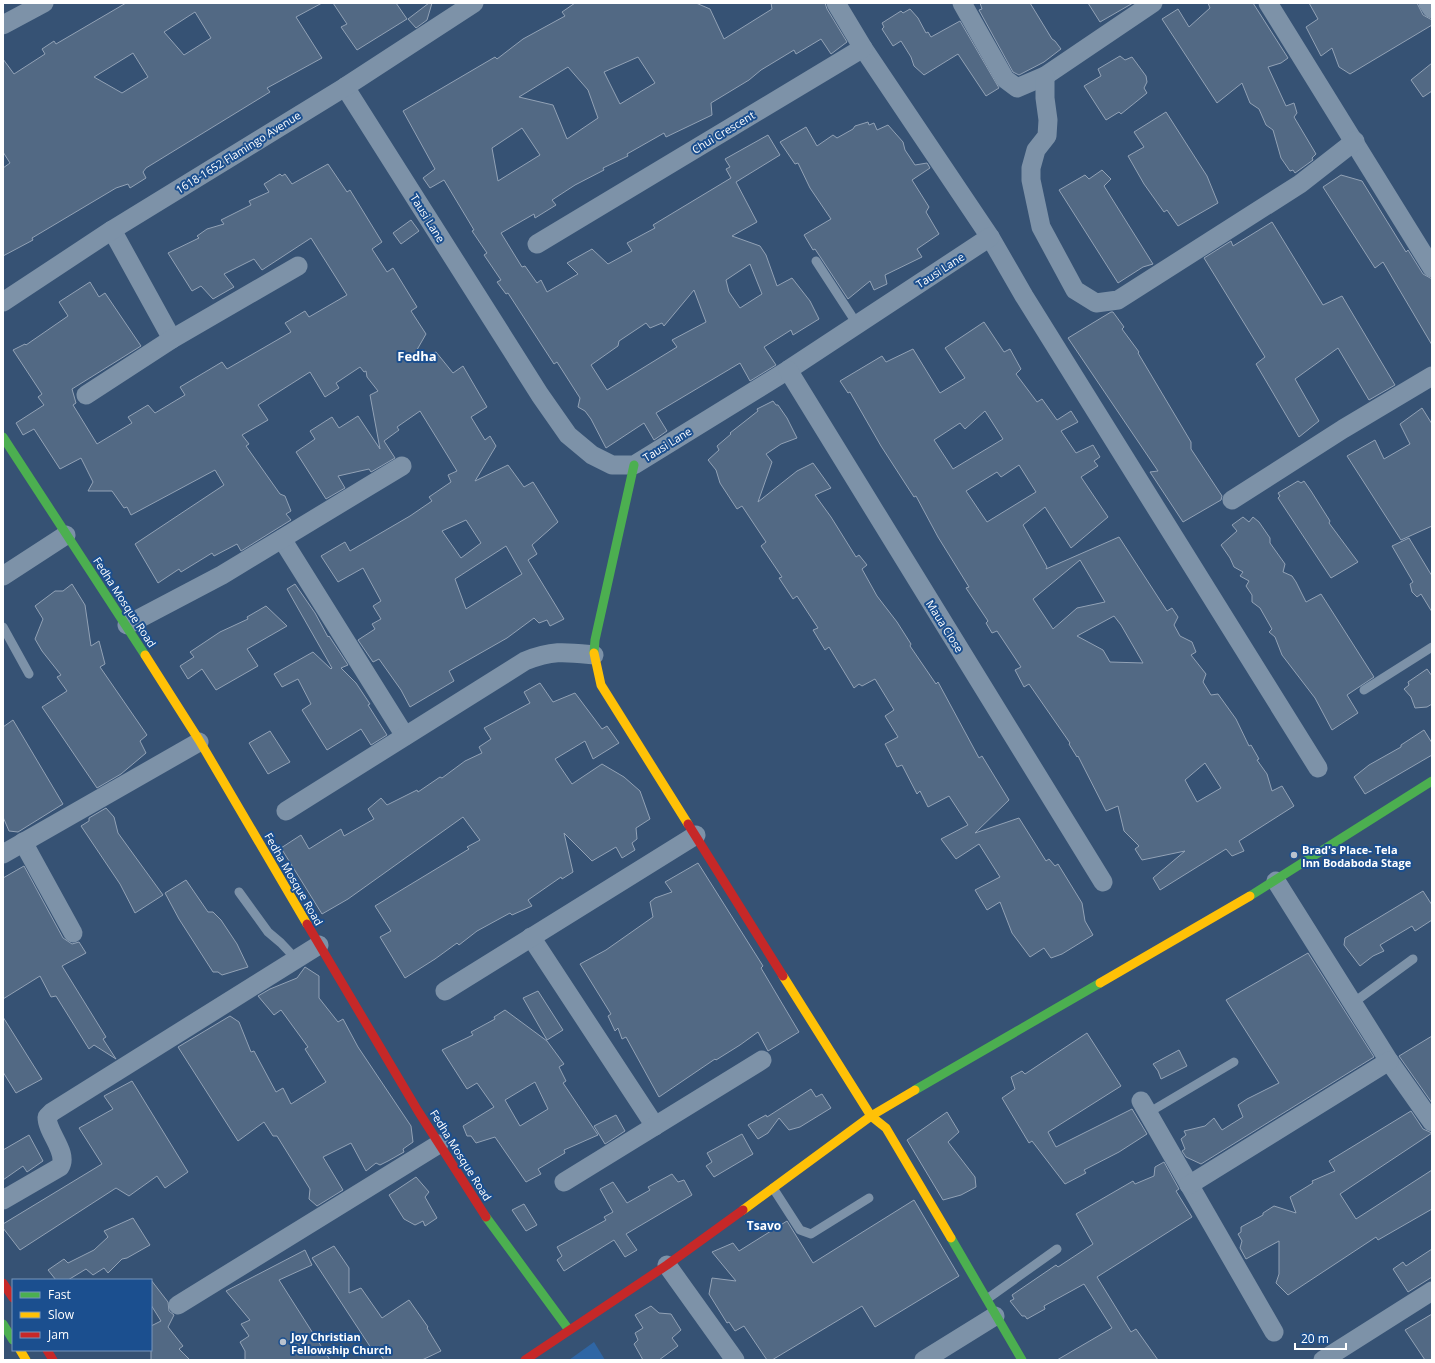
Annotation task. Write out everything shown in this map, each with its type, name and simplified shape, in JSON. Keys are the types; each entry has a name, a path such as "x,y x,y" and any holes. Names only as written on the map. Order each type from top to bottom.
{"street":[{"path":"3,25 44,3"},
{"name":"1618-1652 Flamingo Avenue","path":"3,302 112,230 345,87 453,8 474,3"},
{"path":"836,3 864,48 990,237 1024,296 1318,768"},
{"path":"962,3 1005,79 1016,88 1045,76 1153,3"},
{"path":"1268,3 1355,141 1432,268"},
{"path":"1428,3 1432,9"},
{"name":"Chui Crescent","path":"538,244 864,48"},
{"path":"1045,76 1045,98 1048,120 1047,136 1036,150 1031,168 1031,180 1041,227 1074,290 1096,303 1118,300 1300,184 1355,141"},
{"name":"Tausi Lane","path":"345,87 540,395 568,435 592,455 612,465 634,465 788,370 990,237"},
{"path":"112,230 172,339"},
{"path":"86,395 172,339 298,266"},
{"name":"Maua Close","path":"788,370 1103,882"},
{"path":"1232,500 1342,429 1432,376"},
{"name":"Fedha Mosque Road","path":"3,436 66,536 127,625 199,742 439,1144 497,1233 569,1330"},
{"path":"634,465 595,640 594,655 602,685 871,1116 886,1128 890,1134 990,1308 1022,1360"},
{"path":"127,625 222,575 402,466"},
{"path":"3,576 66,536"},
{"path":"282,539 405,736"},
{"path":"286,811 525,661 545,654 564,651 594,655"},
{"path":"3,854 199,742"},
{"path":"525,1360 668,1265 871,1116 1276,881 1432,781"},
{"path":"445,991 696,834"},
{"path":"23,842 73,933"},
{"path":"1276,881 1389,1061 1432,1122"},
{"path":"531,937 655,1126"},
{"path":"3,1200 60,1167 63,1162 62,1155 47,1124 47,1117 52,1112 319,945"},
{"path":"564,1182 762,1060"},
{"path":"1190,1185 1389,1061"},
{"path":"1144,1107 1274,1332"},
{"path":"178,1305 439,1144"},
{"path":"668,1265 735,1360"},
{"path":"3,1284 12,1297"},
{"path":"1323,1360 1432,1291"},
{"path":"924,1360 990,1308"},
{"path":"3,1324 12,1338"},
{"path":"21,1351 26,1360"},
{"path":"48,1351 53,1360"}],"lane":[{"path":"816,261 857,324"},
{"path":"3,627 29,674"},
{"path":"1364,690 1432,647"},
{"path":"239,892 268,932 296,959"},
{"path":"1353,1003 1413,959"},
{"path":"1144,1107 1234,1062"},
{"path":"773,1188 800,1230 811,1234 869,1198"},
{"path":"990,1308 1057,1249"}],"shaded area":[{"path":"594,1342 605,1360 569,1360"}],"building":[{"path":"126,3 322,3 296,17 322,58 267,88 270,92 146,168 143,172 146,178 130,188 128,184 116,188 32,238 33,240 3,256 3,168 10,163 3,152 3,59 14,74 45,54 42,49 54,41 56,44","holes":["195,12 211,38 184,55 164,32","133,53 148,77 122,93 94,77"]},
{"path":"333,3 396,3 407,19 357,50 341,27 347,24"},
{"path":"429,3 432,3 427,20 416,28 408,19"},
{"path":"575,3 696,3 710,9 724,39 772,9 771,3 825,3 827,9 847,42 831,54 821,39 796,54 794,50 711,103 712,115 666,137 664,133 627,154 628,156 603,168 604,170 575,185 552,200 556,205 535,218 534,214 501,233 522,267 525,266 537,283 541,280 547,292 578,274 567,263 592,249 608,264 632,251 627,243 655,228 653,225 731,178 726,169 730,167 725,159 768,135 780,155 736,182 757,222 732,236 760,246 766,255 777,286 792,278 810,301 819,319 793,335 791,330 764,347 776,365 750,381 740,363 656,413 667,431 654,440 644,423 606,448 591,419 585,411 578,407 580,398 557,362 554,364 508,293 506,294 497,282 501,280 484,255 487,253 472,231 474,230 444,180 430,188 423,178 435,169 403,111 495,57 497,59 523,39 565,16 562,12","holes":["638,57 655,83 620,104 604,72","568,67 588,90 598,118 567,139 553,105 519,97","522,128 540,155 498,181 492,148","750,264 762,294 740,308 729,292 726,280","694,290 706,322 672,340 677,347 607,390 591,365 618,346 619,341 646,323 650,328 662,323 664,326"]},
{"path":"980,3 1030,3 1052,39 1061,49 1044,62 1019,75 1013,72 979,10 982,9"},
{"path":"1088,3 1133,3 1100,22"},
{"path":"1208,3 1253,3 1288,58 1281,63 1268,67 1286,106 1294,103 1297,113 1294,117 1316,154 1312,158 1313,160 1295,173 1293,170 1290,171 1281,158 1273,130 1266,125 1259,109 1250,103 1242,83 1217,103 1162,19 1178,9 1189,27 1210,8"},
{"path":"1309,3 1417,3 1423,15 1432,20 1432,25 1350,74 1339,67 1332,48 1321,56 1306,27 1318,19"},
{"path":"910,9 918,18 926,33 928,32 931,37 960,21 999,88 986,96 958,54 924,75 914,66 911,57 901,41 893,46 882,29 884,27 882,23 901,11 903,13"},
{"path":"1120,56 1125,60 1132,57 1146,76 1147,82 1144,88 1147,93 1121,114 1119,112 1106,120 1084,86 1101,76 1098,69"},
{"path":"1432,63 1432,91 1423,97 1411,80"},
{"path":"1166,112 1207,176 1218,203 1178,226 1167,210 1164,212 1144,184 1128,156 1144,147 1134,132"},
{"path":"868,122 869,125 874,123 877,130 888,125 903,142 905,150 915,165 927,163 930,168 912,180 929,207 926,212 939,234 917,249 922,257 885,275 887,284 874,290 870,281 848,299 804,235 831,219 810,188 798,163 795,164 780,142 806,127 817,146 833,135 837,138 853,129 855,126"},
{"path":"328,164 347,192 350,190 382,242 372,249 387,272 393,268 417,307 411,311 426,334 410,362 436,352 453,373 463,366 487,407 471,417 485,440 490,436 496,446 475,481 508,465 524,487 533,482 558,522 532,545 537,554 528,560 564,619 550,626 547,620 539,623 534,618 507,638 449,671 454,681 410,707 401,690 379,659 373,662 358,640 375,629 372,624 381,619 373,606 381,601 363,568 338,582 321,556 345,542 350,551 410,516 432,501 429,497 451,482 448,475 457,471 420,411 397,427 399,430 384,441 395,458 371,472 369,469 338,476 345,488 326,499 296,452 315,439 310,431 332,417 339,428 358,416 380,449 370,395 378,391 367,377 366,371 364,372 360,367 336,383 339,388 325,397 310,372 258,405 268,420 242,435 249,444 246,446 280,494 285,496 291,511 286,514 291,520 241,551 237,544 214,556 212,553 181,572 179,569 158,583 135,544 224,485 215,470 131,515 127,507 124,508 112,491 88,491 93,482 81,458 60,469 34,429 23,435 16,423 44,405 38,397 42,394 13,350 25,344 26,345 68,316 59,302 90,282 99,297 105,293 141,346 72,389 76,403 73,405 97,444 132,423 128,417 148,405 155,413 185,395 180,387 222,362 227,369 291,332 285,323 305,311 309,317 347,295 311,238 262,270 254,259 224,274 234,287 213,299 201,286 192,291 168,253 199,238 197,236 207,229 224,224 221,220 251,205 249,201 269,192 264,184 280,174 282,176 285,174 292,184","holes":["466,520 481,543 461,558 442,531","506,546 522,574 466,609 455,579"]},
{"path":"1102,170 1111,179 1104,186 1153,264 1143,267 1118,283 1059,190 1085,175 1089,179"},
{"path":"1341,175 1362,181 1406,252 1408,250 1423,274 1432,279 1432,345 1383,262 1375,268 1323,187"},
{"path":"411,220 419,231 401,244 393,233"},
{"path":"1272,222 1323,305 1342,296 1395,385 1369,400 1338,348 1295,379 1319,421 1299,437 1256,364 1265,357 1204,258 1231,241 1233,246"},
{"path":"1113,312 1124,327 1122,329 1139,352 1138,353 1191,442 1191,449 1222,496 1221,500 1183,522 1150,472 1158,471 1068,338"},
{"path":"984,322 1004,352 1010,349 1021,369 1016,374 1037,402 1042,399 1057,420 1071,411 1078,422 1061,431 1076,453 1093,445 1100,457 1094,461 1098,466 1081,477 1108,517 1071,548 1045,507 1023,525 1047,567 1046,569 1119,537 1167,611 1172,608 1178,617 1174,625 1180,636 1192,642 1196,652 1191,655 1206,674 1203,682 1211,695 1218,694 1236,719 1249,746 1251,745 1259,759 1257,760 1267,774 1272,791 1282,786 1294,806 1239,841 1244,851 1232,856 1226,849 1160,890 1153,878 1185,851 1142,860 1135,849 1139,846 1124,831 1118,806 1106,811 1078,756 1077,757 1069,744 1070,743 1029,684 1024,687 1015,670 1021,667 997,631 992,633 986,623 988,621 966,588 969,587 938,537 916,496 914,497 881,446 850,392 848,393 840,381 882,356 886,362 913,349 940,393 965,378 945,348","holes":["985,411 1003,439 953,469 934,440 960,423 965,429","1019,465 1036,492 987,522 966,491 997,472 1001,477","1080,560 1105,602 1077,608 1053,629 1033,599","1114,616 1121,625 1143,663 1110,662 1103,650 1077,636","1205,763 1221,788 1197,802 1185,780"]},
{"path":"773,401 776,405 778,405 787,418 797,438 781,444 766,454 772,462 758,502 797,471 813,463 831,488 815,495 831,517 856,557 859,555 867,565 862,569 877,596 897,622 911,644 910,646 936,684 938,682 979,758 982,756 1009,800 975,833 1019,818 1046,861 1049,859 1055,866 1058,864 1082,903 1085,921 1093,935 1062,954 1051,958 1044,948 1030,957 1012,933 1000,902 987,910 975,890 1000,877 979,844 956,859 941,839 968,825 949,796 928,807 920,791 917,794 902,765 897,767 885,744 898,737 885,716 894,710 875,679 862,686 859,684 854,688 829,647 825,650 813,630 818,628 797,596 793,599 779,578 782,577 761,546 766,542 742,506 737,509 720,483 716,470 708,460 719,450 717,446 731,434 730,433 758,411 757,409"},
{"path":"1422,408 1432,424 1432,526 1401,540 1347,456 1375,440 1384,459 1410,444 1400,424"},
{"path":"1298,481 1301,483 1304,481 1330,521 1329,523 1358,562 1331,578 1278,498 1280,496 1278,493"},
{"path":"1243,517 1249,522 1253,517 1259,522 1270,538 1270,543 1285,564 1283,572 1292,576 1306,602 1321,594 1374,677 1347,695 1358,713 1332,730 1315,698 1282,655 1275,637 1269,632 1272,629 1260,608 1252,602 1252,595 1246,586 1249,581 1240,576 1243,572 1234,567 1221,545 1237,531 1232,525"},
{"path":"1409,538 1432,576 1432,612 1421,594 1417,597 1412,592 1410,584 1413,582 1392,546"},
{"path":"72,584 85,605 91,646 99,641 105,664 100,667 147,735 140,741 146,753 121,774 97,788 42,707 67,691 57,677 61,675 42,651 35,639 43,619 35,606 55,591 63,591"},
{"path":"295,584 315,613 328,637 329,636 348,665 341,668 356,683 370,704 368,705 387,735 371,745 361,729 327,750 302,710 311,704 298,679 282,687 274,674 313,652 331,669 332,668 287,589"},
{"path":"266,606 287,626 247,649 258,666 216,690 202,669 188,679 180,666 194,657 190,652 220,632 248,619 247,617"},
{"path":"1427,669 1432,676 1432,704 1427,707 1415,708 1411,697 1404,689 1409,685 1408,682"},
{"path":"540,683 553,702 575,693 602,729 607,726 619,743 593,759 585,741 555,759 572,784 602,764 624,777 640,791 650,819 636,828 637,839 632,843 635,850 622,858 616,847 592,861 564,833 573,872 562,879 561,877 528,900 532,906 512,915 510,913 477,931 459,945 457,943 405,978 380,937 391,931 375,906 469,849 467,847 480,840 463,817 348,899 322,914 281,848 301,835 309,849 341,829 344,836 374,819 368,809 381,798 387,805 417,790 418,792 440,777 442,778 465,761 482,753 479,747 491,739 484,728 530,703 524,692"},
{"path":"13,720 63,804 18,832 9,831 3,817 3,727"},
{"path":"1424,730 1432,743 1432,755 1365,794 1354,777 1369,765 1401,747 1401,745"},
{"path":"270,731 290,762 268,774 249,743"},
{"path":"106,808 114,817 118,833 163,895 135,913 120,884 81,826 89,821 89,818"},
{"path":"698,863 763,966 761,968 799,1032 768,1051 758,1032 659,1097 626,1037 622,1039 618,1028 615,1031 608,1016 611,1014 580,964 606,950 653,917 650,902 655,898 672,892 665,882"},
{"path":"24,866 63,938 72,944 79,942 86,953 62,966 106,1037 103,1039 116,1059 94,1045 89,1049 56,996 51,997 40,976 3,999 3,878"},
{"path":"186,880 208,912 213,912 221,920 237,944 248,967 222,975 218,972 213,972 179,919 165,893"},
{"path":"1423,891 1432,905 1432,920 1415,931 1412,926 1380,945 1384,951 1373,956 1360,966 1344,945 1345,938"},
{"path":"1308,953 1374,1057 1201,1164 1186,1157 1182,1151 1185,1149 1181,1139 1186,1135 1184,1131 1205,1126 1214,1118 1222,1130 1243,1117 1238,1105 1279,1083 1226,1000"},
{"path":"305,967 319,976 319,998 338,1022 343,1019 358,1047 411,1126 413,1142 403,1149 404,1152 380,1165 376,1163 366,1171 351,1143 323,1157 343,1190 317,1206 309,1199 310,1189 277,1136 273,1136 264,1122 238,1141 178,1047 230,1016 239,1022 251,1052 254,1051 276,1092 283,1088 291,1104 326,1082 305,1049 308,1047 281,1010 274,1015 258,996 270,989 297,978"},
{"path":"538,991 563,1030 547,1040 523,998"},
{"path":"505,1010 547,1041 564,1064 559,1067 566,1081 563,1083 598,1135 564,1150 565,1153 538,1169 541,1174 526,1182 495,1137 476,1143 471,1136 467,1136 463,1126 494,1107 477,1083 467,1089 442,1050 473,1035 471,1032 495,1019 494,1017","holes":["535,1082 548,1109 520,1126 505,1100"]},
{"path":"3,1017 42,1079 16,1093 3,1072"},
{"path":"1087,1033 1121,1086 1048,1132 1056,1147 1132,1109 1147,1134 1119,1152 1084,1170 1086,1173 1065,1184 1032,1141 1029,1143 1002,1098 1015,1089 1011,1077 1022,1071 1025,1074"},
{"path":"1432,1036 1432,1103 1399,1056"},
{"path":"1179,1050 1187,1066 1161,1079 1153,1064"},
{"path":"132,1081 188,1172 165,1188 157,1176 129,1196 116,1188 20,1250 3,1228 3,1224 102,1164 79,1128 113,1109 104,1096"},
{"path":"811,1089 816,1097 822,1094 831,1108 800,1127 789,1130 779,1118 768,1133 758,1139 748,1125 766,1115 767,1117"},
{"path":"1411,1111 1423,1129 1432,1133 1340,1194 1356,1219 1432,1170 1432,1209 1378,1240 1376,1237 1288,1295 1276,1283 1279,1274 1279,1241 1246,1259 1240,1248 1242,1241 1238,1234 1241,1232 1241,1227 1263,1215 1263,1213 1274,1206 1296,1213 1290,1197 1313,1183 1312,1181 1335,1171 1329,1161"},
{"path":"947,1112 959,1132 948,1142 975,1177 976,1187 961,1195 943,1200 907,1140"},
{"path":"616,1115 625,1131 605,1144 594,1126"},
{"path":"742,1134 753,1154 714,1177 706,1166 712,1162 707,1153"},
{"path":"29,1135 43,1161 27,1172 23,1166 3,1180 3,1150"},
{"path":"1164,1162 1179,1189 1176,1191 1192,1217 1097,1277 1131,1332 1136,1329 1158,1360 1057,1360 1112,1328 1084,1284 1044,1306 1045,1309 1027,1319 1025,1316 1022,1316 1010,1301 1014,1299 1012,1295 1056,1265 1058,1267 1093,1244 1076,1214 1133,1181 1135,1184 1154,1176 1155,1167"},
{"path":"672,1174 678,1182 684,1180 692,1195 626,1234 637,1250 625,1257 614,1240 564,1271 557,1260 562,1256 557,1247 606,1220 604,1217 613,1212 600,1189 613,1182 627,1203 650,1190 648,1187"},
{"path":"416,1177 429,1192 425,1197 437,1218 425,1226 423,1221 415,1225 404,1219 389,1195"},
{"path":"914,1200 959,1276 875,1327 862,1306 772,1360 767,1360 744,1326 735,1331 729,1322 727,1323 709,1294 712,1278 736,1281 712,1252 733,1243 739,1251 787,1221 813,1263"},
{"path":"524,1204 537,1225 526,1231 512,1210"},
{"path":"133,1218 150,1245 127,1258 122,1259 108,1273 104,1268 93,1275 86,1269 70,1279 55,1279 48,1270 64,1259 68,1263 94,1250 108,1237 104,1231"},
{"path":"334,1246 349,1268 349,1293 361,1288 382,1318 409,1300 428,1327 427,1328 441,1351 422,1360 384,1360 376,1348 371,1348 312,1258"},
{"path":"1432,1249 1432,1277 1408,1292 1393,1269 1403,1262 1406,1266"},
{"path":"305,1250 312,1265 279,1280 330,1360 245,1360 245,1351 240,1342 249,1336 241,1324 250,1320 226,1291"},
{"path":"152,1281 168,1302 169,1311 174,1315 168,1327 183,1346 179,1349 190,1360 151,1360 152,1326 161,1321 152,1307"},
{"path":"651,1306 659,1313 671,1314 681,1330 672,1338 678,1346 659,1360 643,1360 634,1344 638,1340 635,1333 643,1328 635,1315"},
{"path":"1432,1314 1432,1360 1425,1360 1405,1330"}],"traffic: fast":[{"path":"3,437 145,655"},
{"path":"594,653 595,640 634,465"},
{"path":"1250,896 1432,781"},
{"path":"915,1090 1100,983"},
{"path":"486,1217 569,1330"},
{"path":"951,1238 1022,1360"},
{"path":"3,1324 12,1338"}],"traffic: slow":[{"path":"594,653 601,685 688,824"},
{"path":"145,655 199,740 307,924"},
{"path":"1100,983 1250,896"},
{"path":"783,976 871,1116 886,1128 951,1238"},
{"path":"743,1210 871,1116 915,1090"},
{"path":"21,1351 26,1360"}],"traffic: jam":[{"path":"688,824 783,976"},
{"path":"307,924 418,1111 486,1217"},
{"path":"525,1360 667,1265 743,1210"},
{"path":"3,1283 12,1296"},
{"path":"48,1351 53,1360"}],"place":[{"name":"Brad's Place- Tela Inn Bodaboda Stage","path":"1294,855"},
{"name":"Joy Christian Fellowship Church","path":"283,1342"}],"district":[{"name":"Fedha","path":"417,356"},
{"name":"Tsavo","path":"764,1225"}]}
